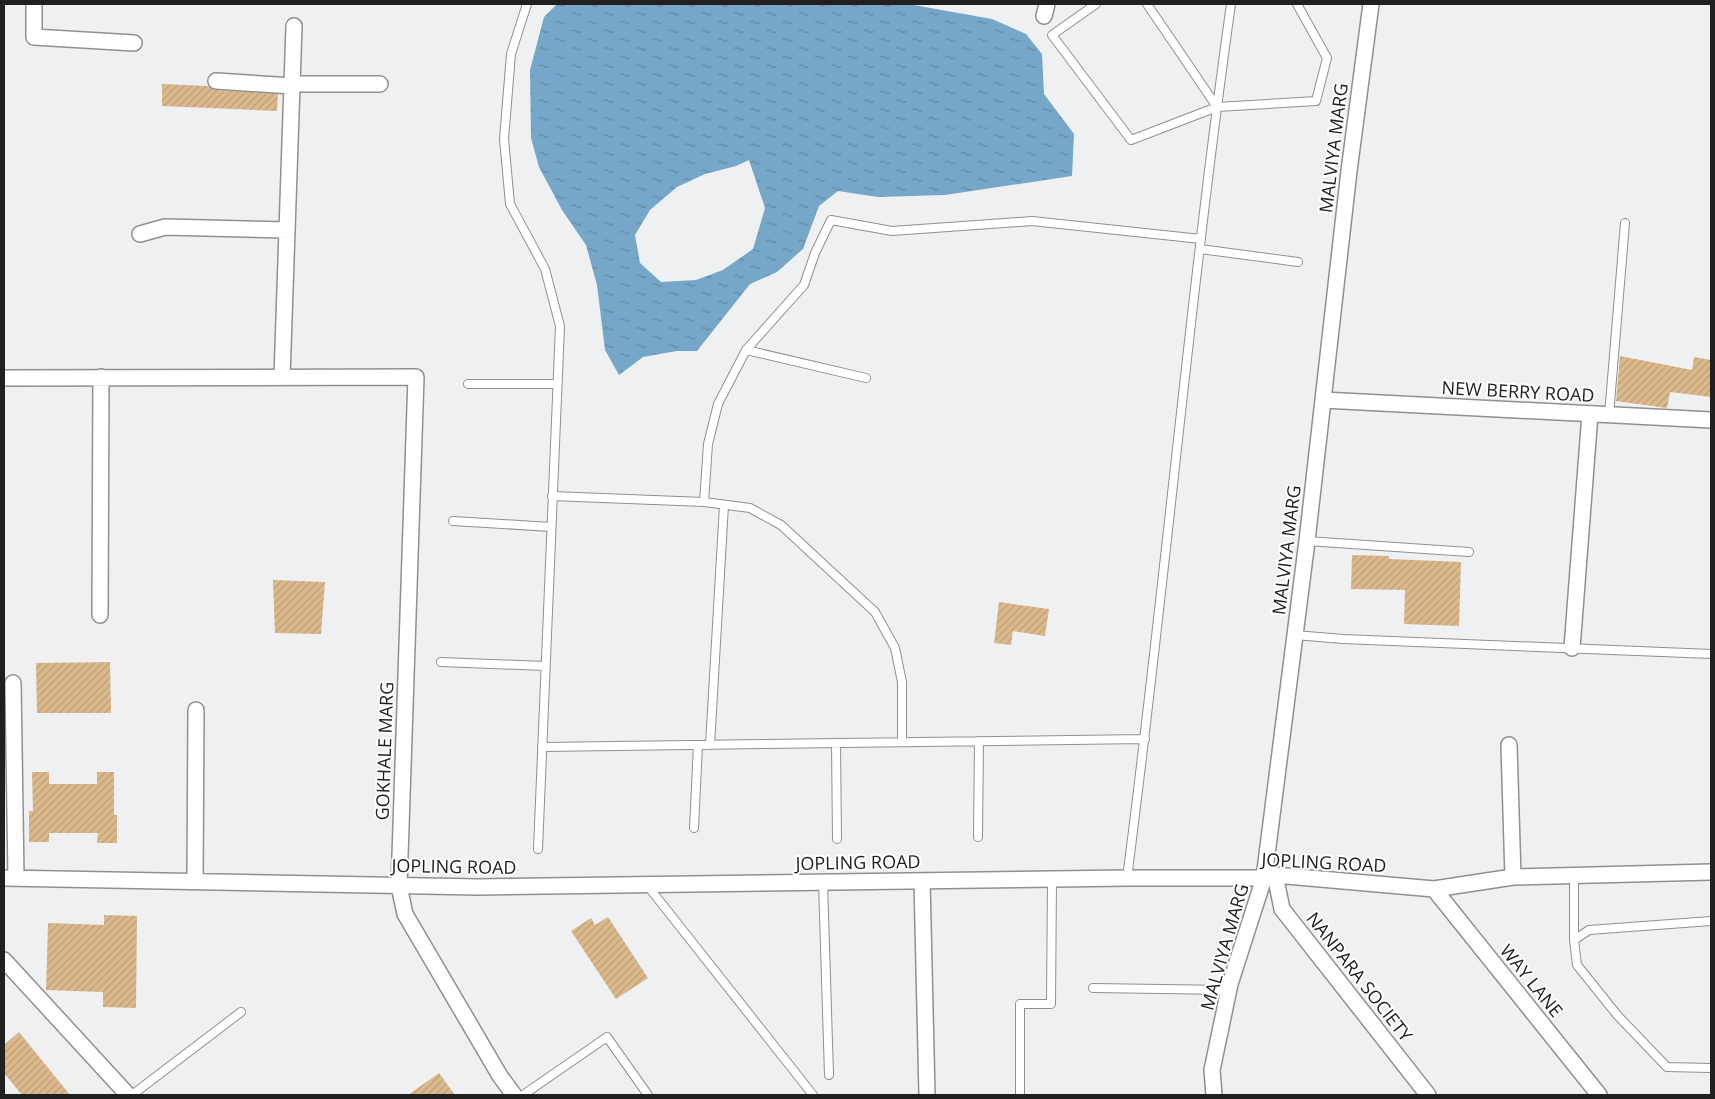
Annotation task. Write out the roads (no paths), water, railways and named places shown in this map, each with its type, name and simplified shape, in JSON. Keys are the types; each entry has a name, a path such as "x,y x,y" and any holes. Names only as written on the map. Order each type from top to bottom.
{"street":[{"path":"34,4 34,37 134,42"},
{"name":"MALVIYA MARG","path":"1214,1095 1212,1070 1229,990 1270,876 1295,635 1349,171 1371,4"},
{"path":"4,378 282,377 294,26"},
{"path":"216,81 292,86 296,84 380,84"},
{"path":"140,234 165,227 287,230"},
{"path":"100,615 102,377"},
{"name":"GOKHALE MARG","path":"282,377 416,377 399,886 405,914 490,1059 516,1095"},
{"name":"NEW BERRY ROAD","path":"1323,400 1711,420"},
{"path":"1572,648 1590,414"},
{"path":"10,878 14,682"},
{"path":"195,881 196,710"},
{"path":"1509,745 1514,877"},
{"name":"JOPLING ROAD","path":"10,878 478,887 1270,876 1434,890 1514,877 1574,877 1711,872"},
{"name":"NANPARA SOCIETY","path":"1270,876 1282,909 1428,1095"},
{"path":"922,881 927,1095"},
{"name":"WAY LANE","path":"1434,890 1599,1095"},
{"path":"4,960 128,1095"}],"lane":[{"path":"527,4 511,54 504,139 510,204 545,269 560,326 538,849"},
{"path":"1096,4 1052,35 1131,140 1217,107 1316,101 1327,58 1297,4"},
{"path":"1147,4 1217,107"},
{"path":"1127,878 1145,739 1201,239 1231,4"},
{"path":"704,502 708,444 718,404 746,350 804,285 815,253 831,220 892,231 1032,221 1201,239"},
{"path":"1609,415 1625,223"},
{"path":"1200,249 1298,262"},
{"path":"746,350 866,378"},
{"path":"468,384 557,384"},
{"path":"552,496 704,502 750,508 781,525 876,612 895,648 902,682 902,742"},
{"path":"710,744 724,505"},
{"path":"453,521 551,527"},
{"path":"1307,541 1469,552"},
{"path":"1295,635 1711,654"},
{"path":"441,662 545,666"},
{"path":"542,747 1145,739"},
{"path":"978,837 979,741"},
{"path":"836,743 837,839"},
{"path":"694,828 698,745"},
{"path":"1574,877 1574,940 1577,965 1618,1016 1667,1067 1711,1068"},
{"path":"1020,1095 1020,1004 1051,1004 1052,879"},
{"path":"823,882 829,1075"},
{"path":"647,885 813,1095"},
{"path":"1574,940 1589,930 1711,921"},
{"path":"1093,988 1229,990"},
{"path":"132,1095 241,1012"},
{"path":"516,1095 608,1037 648,1095"}],"water":[{"path":"557,4 908,4 992,19 1026,34 1042,54 1044,94 1074,134 1072,176 945,195 878,197 838,191 819,206 803,249 777,272 750,284 697,351 677,351 643,357 619,375 605,350 597,285 586,245 562,210 539,167 531,138 530,70 544,17","holes":["749,160 765,208 753,249 723,270 696,280 661,282 640,263 635,235 650,210 677,187 705,174 736,166"]}]}
